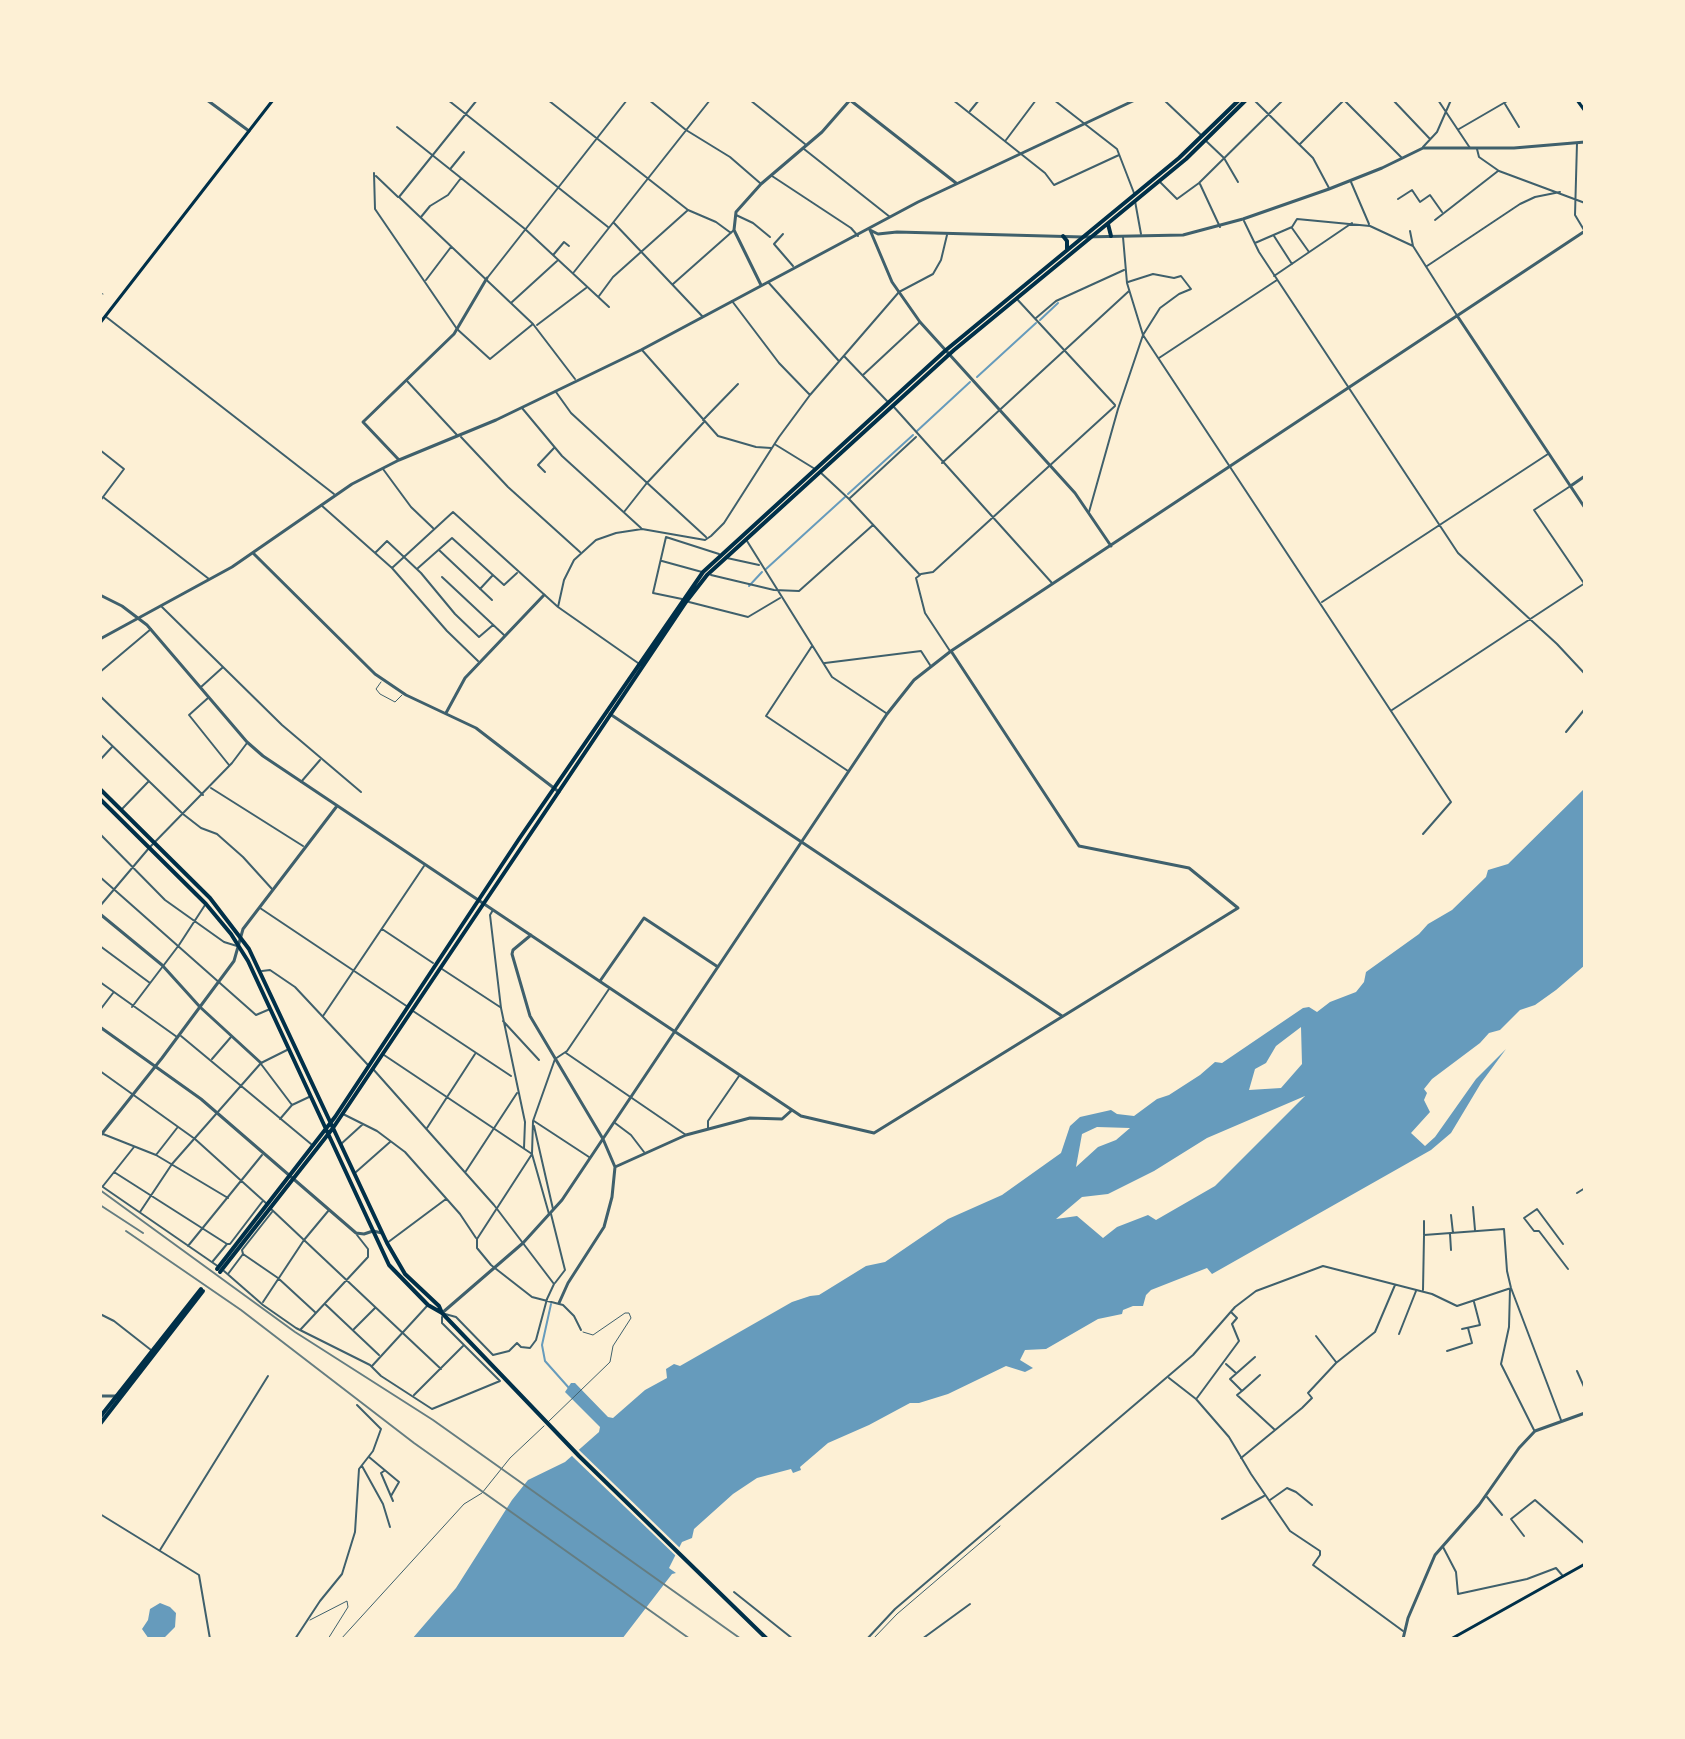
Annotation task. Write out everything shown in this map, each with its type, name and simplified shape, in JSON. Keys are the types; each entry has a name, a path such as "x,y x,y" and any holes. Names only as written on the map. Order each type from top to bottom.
{"highway":[{"path":"609,713 684,601 722,556 948,352 1204,139 1239,100"},
{"path":"948,352 1159,181 1246,100"},
{"path":"1109,222 1111,236"},
{"path":"1063,236 1067,241 1066,251"},
{"path":"722,556 746,538 817,470"},
{"path":"220,1269 327,1132 684,601"},
{"path":"100,789 241,932 243,949 389,1265 428,1305 442,1313 579,1456 767,1639"},
{"path":"100,799 206,904 261,971 387,1243 405,1274 439,1306 442,1313"},
{"path":"292,1176 313,1146 343,1114 410,1008"},
{"path":"100,1417 202,1290"},
{"path":"100,1424 118,1396"}],"main road":[{"path":"100,323 273,100"},
{"path":"1577,100 1585,111"},
{"path":"1451,1639 1585,1564"}],"street":[{"path":"207,100 249,131"},
{"path":"448,100 609,228"},
{"path":"399,197 477,100"},
{"path":"548,100 688,210 732,231 761,286"},
{"path":"399,460 363,422 457,329 487,278 627,100"},
{"path":"649,100 686,130 730,157 761,184"},
{"path":"573,273 710,100"},
{"path":"750,100 891,217"},
{"path":"673,285 732,231 735,214 761,184 822,132 850,100 956,183"},
{"path":"953,100 1045,173 1054,185 1119,155"},
{"path":"969,112 979,100"},
{"path":"1005,141 1036,100"},
{"path":"1054,100 1117,149 1134,195"},
{"path":"100,639 253,553 334,494 382,468 459,436 641,350 956,183 1135,100"},
{"path":"1164,100 1224,158 1238,182"},
{"path":"1254,100 1313,158 1329,189"},
{"path":"1159,181 1177,199 1199,183 1283,100"},
{"path":"1300,145 1344,100 1402,158"},
{"path":"1393,100 1430,139"},
{"path":"1438,100 1470,148"},
{"path":"1423,148 1437,132 1451,100"},
{"path":"1459,129 1509,100"},
{"path":"1505,103 1519,127"},
{"path":"397,127 525,229 609,307"},
{"path":"870,230 878,234 1183,235 1220,227 1329,189 1423,148 1477,149 1585,142"},
{"path":"442,1313 523,1243 552,1213 887,714 914,680 951,651 1585,231 1575,215 1577,143"},
{"path":"1477,149 1479,157 1499,171 1585,203"},
{"path":"451,169 464,152"},
{"path":"1435,220 1499,171"},
{"path":"576,380 534,325 374,174 375,209 457,329 490,359 534,325 587,287"},
{"path":"771,176 851,228 858,236"},
{"path":"421,217 430,206 448,195 461,177"},
{"path":"1350,181 1370,226"},
{"path":"1199,183 1220,227"},
{"path":"1398,199 1412,190 1420,202 1430,195 1443,213"},
{"path":"1426,266 1520,204 1560,192"},
{"path":"1135,201 1141,236"},
{"path":"598,297 613,277 688,210"},
{"path":"735,214 770,237"},
{"path":"1243,219 1274,276 1458,553 1557,644 1585,674"},
{"path":"1254,243 1292,227 1297,219 1370,226 1413,246"},
{"path":"614,222 704,318"},
{"path":"1274,276 1353,223"},
{"path":"1292,227 1309,252"},
{"path":"870,230 885,268 920,322 1050,465 1089,512 1111,546"},
{"path":"1410,231 1413,246 1585,508"},
{"path":"558,607 564,580 581,553 596,540 642,529 705,540 724,523 810,395 899,292 933,274 941,260 948,233"},
{"path":"783,234 774,244 795,268"},
{"path":"1274,235 1292,264"},
{"path":"1123,236 1127,283 1143,335 1451,802 1423,834"},
{"path":"553,255 564,242 569,246"},
{"path":"425,281 452,246"},
{"path":"511,302 558,260"},
{"path":"1036,318 1056,301 1125,269"},
{"path":"1089,512 1117,407 1143,335 1160,308 1191,289 1181,276 1174,278 1153,274 1127,283"},
{"path":"1158,359 1277,280"},
{"path":"768,282 839,361"},
{"path":"942,463 1130,290"},
{"path":"1016,298 1117,407"},
{"path":"732,301 779,363 810,395"},
{"path":"105,316 334,494"},
{"path":"863,375 920,322"},
{"path":"641,350 723,438 756,447 773,446 817,470 874,524 920,575"},
{"path":"844,356 1052,584"},
{"path":"407,380 508,487 581,553"},
{"path":"624,512 738,384"},
{"path":"555,391 571,413 707,538"},
{"path":"521,407 554,447 642,529"},
{"path":"100,595 139,618 151,629 247,742 263,756 792,1110 813,1121 874,1133 1238,908 1189,868 1079,846 925,613 916,578 933,572 1117,407"},
{"path":"849,499 917,436"},
{"path":"545,472 538,465 554,447"},
{"path":"100,450 124,469 101,499 209,579"},
{"path":"1321,603 1549,454"},
{"path":"382,468 411,507 433,529"},
{"path":"1390,711 1585,584 1534,510 1585,476"},
{"path":"321,504 392,568 447,631 479,662"},
{"path":"392,568 453,512 558,607 639,664"},
{"path":"661,561 794,592 803,588 874,524"},
{"path":"761,565 666,537 653,593 748,617 781,597"},
{"path":"417,569 452,538 504,585 517,572"},
{"path":"746,538 832,677 887,714"},
{"path":"376,553 387,541 479,637 493,625"},
{"path":"438,550 492,600"},
{"path":"253,553 382,680 482,732 557,790"},
{"path":"480,589 493,575"},
{"path":"442,577 504,636"},
{"path":"446,713 465,678 544,595"},
{"path":"161,606 320,759 361,792"},
{"path":"100,672 151,629"},
{"path":"812,646 766,716 849,771"},
{"path":"823,663 921,651 931,666"},
{"path":"201,687 223,667"},
{"path":"100,696 203,795"},
{"path":"210,697 189,715 229,765"},
{"path":"1566,732 1584,710 1585,702"},
{"path":"609,713 1062,1016"},
{"path":"100,734 183,814 201,828 217,834 243,857 273,890"},
{"path":"100,906 149,848 203,795 247,742"},
{"path":"100,760 112,747"},
{"path":"301,782 320,759"},
{"path":"121,809 149,781"},
{"path":"210,787 305,847"},
{"path":"228,1198 156,1155 101,1135 243,949 241,932 337,806"},
{"path":"100,834 165,900 224,942 243,949"},
{"path":"322,1017 424,865"},
{"path":"100,877 256,1015 271,1009"},
{"path":"132,1007 206,904"},
{"path":"259,907 514,1078"},
{"path":"493,909 490,915 501,1008 525,1122 523,1149"},
{"path":"100,914 162,965 200,1007 261,1063 292,1105"},
{"path":"600,981 644,918 718,967"},
{"path":"381,928 501,1008"},
{"path":"231,934 241,932"},
{"path":"531,935 512,954 530,1016 603,1139 615,1167 612,1197 604,1227 568,1283 559,1303"},
{"path":"100,946 150,983"},
{"path":"261,971 270,970 295,987 371,1067 466,1172 554,1284"},
{"path":"100,982 211,1060 313,1146"},
{"path":"552,1213 532,1154 533,1121 555,1059 565,1052 610,988"},
{"path":"100,1010 114,993"},
{"path":"503,1021 539,1060"},
{"path":"100,1027 217,1113 330,1209 368,1249 368,1257 300,1330"},
{"path":"211,1060 232,1036"},
{"path":"139,1213 172,1164 261,1063 289,1049"},
{"path":"565,1052 686,1135"},
{"path":"427,1128 476,1053"},
{"path":"382,1054 532,1154"},
{"path":"100,1077 101,1072 195,1139 243,1180 441,1369"},
{"path":"708,1128 708,1121 739,1075"},
{"path":"466,1172 517,1092"},
{"path":"280,1119 292,1105 310,1096"},
{"path":"615,1167 686,1135 750,1118 782,1119 792,1110"},
{"path":"343,1114 364,1124 405,1152 447,1198 477,1239"},
{"path":"533,1121 590,1158"},
{"path":"442,1313 456,1317 493,1355 509,1351 517,1343 526,1348 534,1344 547,1299 565,1270 533,1121"},
{"path":"614,1123 631,1135 645,1154"},
{"path":"341,1144 364,1124"},
{"path":"156,1155 178,1127"},
{"path":"354,1174 391,1141"},
{"path":"135,1146 101,1186 220,1269 300,1330 372,1366 381,1376 432,1409 500,1381 442,1323 442,1313"},
{"path":"187,1247 264,1153"},
{"path":"532,1154 477,1239 477,1248 495,1268 532,1297 559,1303 574,1316 581,1330"},
{"path":"114,1172 227,1244"},
{"path":"1577,1193 1585,1188"},
{"path":"387,1243 447,1198"},
{"path":"227,1244 268,1206"},
{"path":"243,1254 242,1250 268,1206"},
{"path":"1473,1207 1475,1231"},
{"path":"262,1304 304,1240 330,1209"},
{"path":"1563,1244 1537,1209 1524,1218 1534,1231 1539,1231 1568,1269"},
{"path":"1451,1215 1451,1250"},
{"path":"1423,1291 1424,1221"},
{"path":"1424,1235 1504,1229 1511,1288 1562,1422"},
{"path":"356,1233 382,1233"},
{"path":"220,1269 227,1244"},
{"path":"220,1269 243,1254"},
{"path":"243,1254 278,1278 316,1313"},
{"path":"867,1639 895,1609 1193,1355 1231,1312 1256,1291 1323,1266 1423,1291 1455,1306 1511,1288"},
{"path":"1241,1458 1312,1398 1308,1393 1336,1363 1375,1332 1396,1284"},
{"path":"1511,1288 1509,1327 1501,1364 1535,1431"},
{"path":"1399,1334 1417,1290"},
{"path":"1462,1329 1480,1325 1474,1302"},
{"path":"325,1304 380,1357"},
{"path":"372,1366 428,1305"},
{"path":"353,1331 376,1307"},
{"path":"1196,1399 1226,1363 1239,1341 1232,1324 1237,1318 1231,1312"},
{"path":"100,1314 154,1352"},
{"path":"1447,1351 1472,1343 1468,1328"},
{"path":"1316,1336 1336,1363"},
{"path":"413,1396 464,1345"},
{"path":"1242,1391 1230,1379 1255,1357"},
{"path":"1226,1363 1236,1374"},
{"path":"1577,1371 1585,1389"},
{"path":"1260,1375 1237,1395 1276,1431"},
{"path":"160,1550 268,1376"},
{"path":"1167,1377 1196,1399 1229,1437 1290,1531 1320,1551 1313,1565 1404,1631"},
{"path":"100,1396 118,1396"},
{"path":"295,1639 345,1566 355,1532 359,1469 381,1429 357,1405"},
{"path":"1403,1639 1431,1564 1486,1496 1519,1448 1535,1431 1585,1413"},
{"path":"368,1457 399,1482 391,1496"},
{"path":"362,1465 383,1504 390,1527"},
{"path":"384,1470 381,1473 393,1501"},
{"path":"1269,1501 1287,1488 1312,1505"},
{"path":"1222,1519 1265,1495"},
{"path":"1486,1496 1502,1515"},
{"path":"1524,1536 1511,1519 1535,1500 1585,1544"},
{"path":"100,1514 199,1575 210,1639"},
{"path":"1443,1546 1456,1572 1458,1594 1527,1579 1556,1568 1563,1576"},
{"path":"734,1592 793,1639"},
{"path":"922,1639 970,1604"},
{"path":"785,1639 789,1635"}],"lane":[{"path":"382,680 377,691 390,701 397,702 403,693"},
{"path":"341,1639 464,1504 482,1493 510,1458 610,1362 613,1346 631,1318 629,1313 625,1313 593,1335 581,1330"},
{"path":"873,1639 897,1614 1000,1526"},
{"path":"307,1621 347,1601 348,1607 328,1639"}],"water":[{"path":"1585,788 1585,965 1535,1005 1520,1010 1500,1030 1489,1033 1432,1079 1424,1089 1427,1093 1424,1100 1430,1112 1411,1133 1425,1146 1435,1137 1476,1079 1506,1049 1451,1133 1431,1150 1212,1274 1207,1268 1151,1290 1143,1306 1133,1306 1123,1310 1122,1314 1098,1319 1046,1349 1025,1350 1020,1360 1033,1368 1025,1372 1006,1366 948,1394 910,1403 828,1443 800,1467 801,1470 793,1473 791,1469 757,1478 733,1494 694,1529 692,1538 682,1542 669,1568 676,1573 672,1574 622,1639 412,1639 456,1588 528,1480 565,1462 599,1432 600,1427 565,1392 571,1383 575,1383 608,1417 613,1418 645,1390 667,1378 666,1369 674,1364 680,1366 792,1302 819,1295 866,1266 885,1262 948,1219 1002,1195 1061,1153 1070,1126 1080,1117 1111,1110 1134,1116 1200,1075 1215,1062 1222,1063 1303,1008 1309,1007 1317,1012 1330,1002 1356,992 1364,982 1366,972 1428,924 1452,910 1486,877 1488,870 1508,864","holes":["1301,1027 1302,1064 1281,1088 1249,1090 1255,1069 1266,1063 1276,1046","1305,1096 1215,1186 1156,1220 1148,1215 1117,1227 1103,1238 1077,1216 1056,1219 1082,1197 1108,1194 1154,1171 1207,1138","1097,1127 1130,1128 1116,1140 1098,1147 1076,1167 1082,1134"]},
{"path":"160,1603 176,1613 175,1627 163,1639 149,1639 142,1629 150,1609"}],"pier":[{"path":"576,1447 682,1550 677,1557 573,1457 569,1452"}],"waterway":[{"path":"1040,320 1058,303"},
{"path":"977,377 1036,323"},
{"path":"917,431 970,382"},
{"path":"848,494 913,435"},
{"path":"766,569 845,497"},
{"path":"749,586 762,572"},
{"path":"551,1304 542,1345 545,1361 569,1388"}],"railway":[{"path":"100,1190 295,1332 433,1420 741,1639"},
{"path":"100,1205 143,1233"},
{"path":"126,1231 241,1310 414,1443 690,1639"}]}
